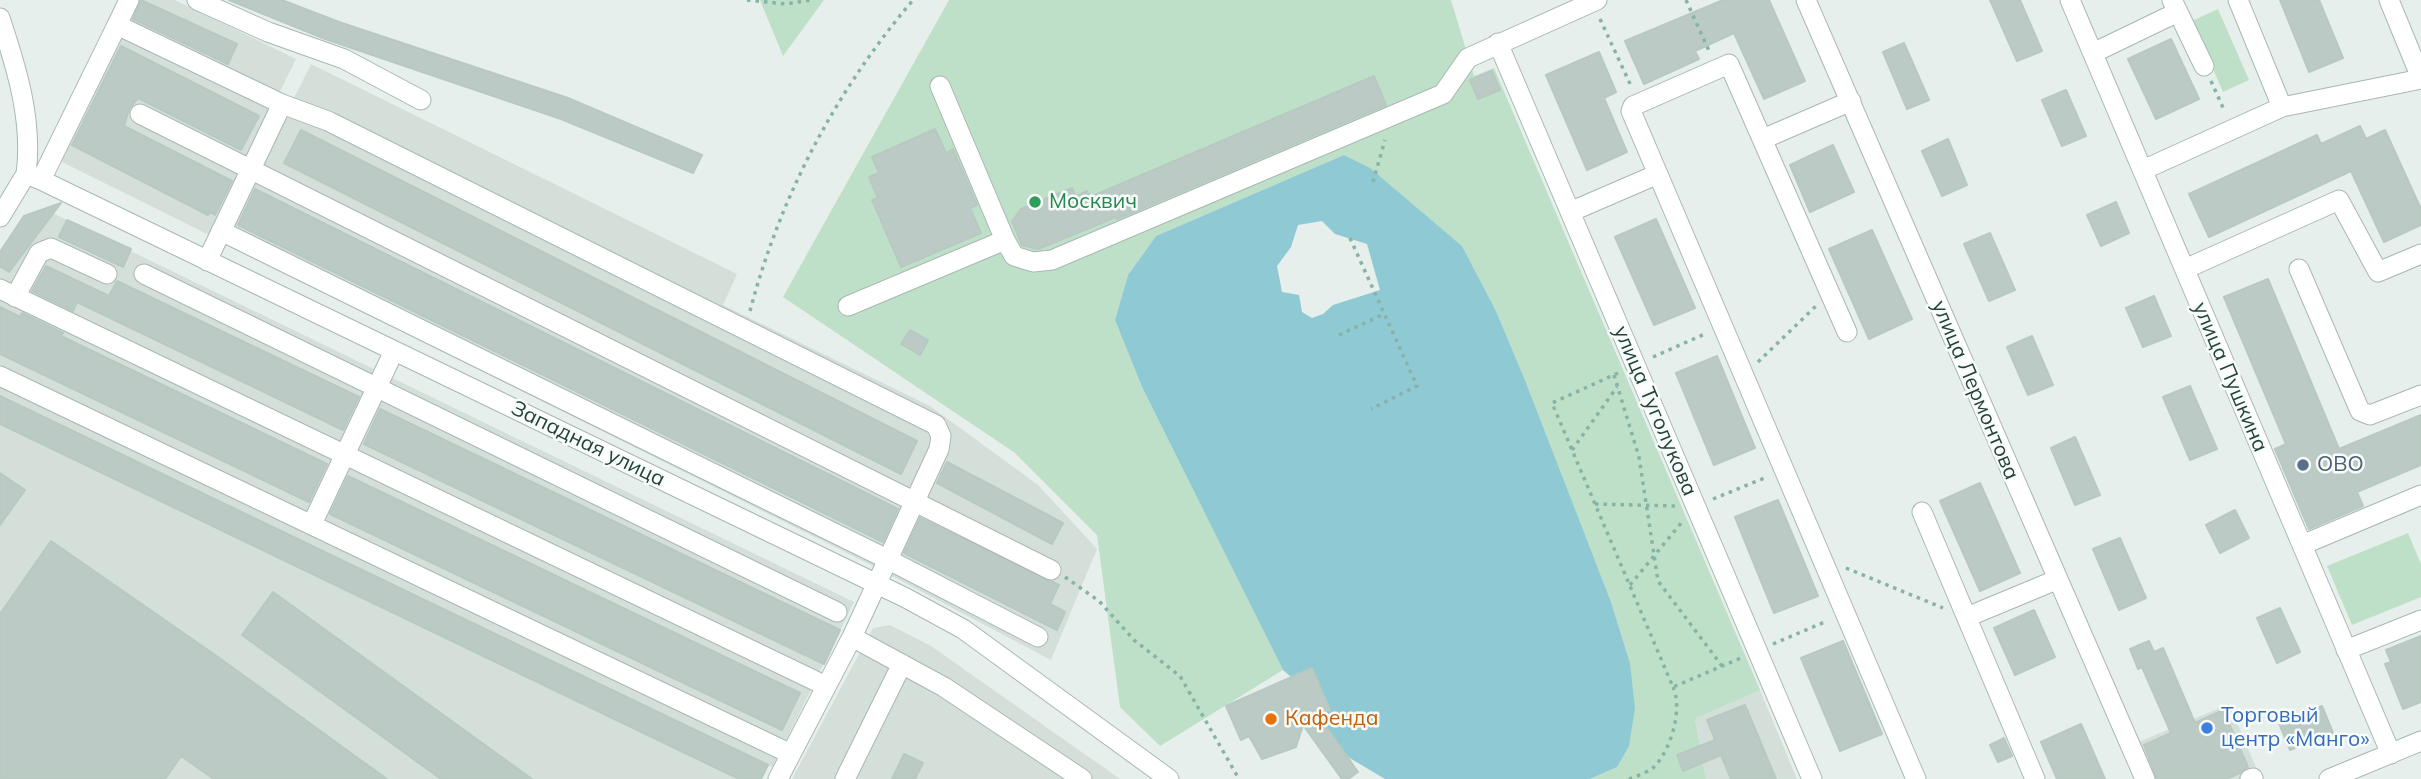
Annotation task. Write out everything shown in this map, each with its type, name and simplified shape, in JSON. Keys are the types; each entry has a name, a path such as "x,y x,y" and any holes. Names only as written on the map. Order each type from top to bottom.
{"street":[{"path":"0,217 33,177 129,0"},
{"path":"197,0 268,33 344,59 421,100"},
{"name":"улица Лермонтова","path":"1805,0 2145,779"},
{"name":"улица Пушкина","path":"2070,0 2391,754"},
{"path":"2238,0 2282,107"},
{"path":"2143,170 2282,107 2421,78 2389,0"},
{"path":"940,86 1014,256 1033,262 1052,260 1443,94 1468,58 1498,43 1597,6"},
{"path":"2093,53 2175,6 2204,66"},
{"path":"0,18 20,85 28,124 33,177"},
{"path":"117,25 282,104 328,121 936,425 941,436 939,449 852,637 778,779"},
{"name":"улица Туголукова","path":"1498,43 1812,779"},
{"path":"1847,332 1732,67 1729,64 1717,67 1630,108 1822,558 1911,777"},
{"path":"1763,139 1851,101"},
{"path":"207,261 282,104"},
{"path":"140,114 912,503 1051,570"},
{"path":"1570,212 1658,174"},
{"name":"Западная улица","path":"33,177 876,583 964,629 1169,779"},
{"path":"2185,269 2339,200 2378,272 2421,254"},
{"path":"221,231 887,559 1038,637"},
{"path":"848,306 1006,240"},
{"path":"107,274 51,248 44,248 8,293 826,686"},
{"path":"2299,269 2360,411 2370,415 2421,395"},
{"path":"144,274 837,612"},
{"path":"312,524 394,351"},
{"path":"0,376 791,754"},
{"path":"2302,545 2421,495"},
{"path":"1922,512 2035,779"},
{"path":"1967,617 2056,580"},
{"path":"2346,650 2421,620"},
{"path":"852,637 944,687 1082,779"},
{"path":"845,779 902,664"},
{"path":"2329,779 2421,741"}],"path":[{"path":"747,0 786,5 811,0"},
{"path":"745,330 757,285 801,167 844,91 913,0"},
{"path":"1686,0 1717,67"},
{"path":"1597,6 1639,103"},
{"path":"2204,66 2232,129"},
{"path":"1373,182 1386,137"},
{"path":"1350,238 1382,315 1417,386 1371,409"},
{"path":"1744,376 1830,293"},
{"path":"1339,335 1382,315"},
{"path":"1629,779 1653,768 1670,741 1678,697 1552,403 1723,326"},
{"path":"1614,375 1639,457 1658,581 1722,666"},
{"path":"1572,450 1617,387"},
{"path":"1595,504 1696,506"},
{"path":"1822,558 1967,617"},
{"path":"1051,570 1082,586 1134,640 1180,676 1239,779"},
{"path":"1673,687 1845,613"}],"shaded area":[{"path":"120,0 175,0 296,59 209,235 46,154"},
{"path":"311,64 737,274 723,305 930,406 1038,485 1097,549 1051,660 873,566 222,242"},
{"path":"44,209 854,602 773,767 767,765 761,779 0,779 0,252 24,216"},
{"path":"890,625 931,646 1120,779 792,779 873,628"},
{"path":"1760,690 1797,779 1706,779 1695,719"},
{"name":"Торговый центр «Манго»","path":"2229,704 2261,779 2150,779 2134,744"}],"green space":[{"path":"760,0 824,0 783,56"},
{"name":"Москвич","path":"949,0 1451,0 1474,76 1494,68 1760,690 1695,719 1706,779 1590,779 1617,767 1630,663 1611,602 1495,309 1462,246 1370,169 1344,155 1156,236 1128,275 1115,320 1142,387 1283,670 1160,746 1120,707 1097,535 1015,453 783,297"},
{"path":"2218,9 2249,80 2223,92 2192,21"},
{"path":"2408,533 2421,564 2421,597 2352,625 2327,566"}],"water":[{"path":"1344,155 1370,168 1462,246 1495,309 1524,378 1611,602 1630,663 1635,708 1629,746 1617,767 1590,779 1385,779 1348,757 1321,719 1323,713 1330,710 1312,669 1291,677 1283,670 1142,387 1115,320 1128,275 1156,236","holes":["1322,221 1335,234 1367,244 1380,290 1333,305 1323,314 1312,318 1302,312 1299,295 1282,292 1277,266 1291,247 1298,225"]}],"building":[{"path":"141,0 237,44 228,64 133,19"},
{"path":"229,0 282,0 339,22 568,98 702,155 693,173 561,119 325,39"},
{"path":"1723,0 1769,0 1805,81 1764,99 1734,33 1695,51 1699,59 1644,84 1625,41"},
{"path":"1990,0 2020,0 2042,51 2017,61"},
{"path":"2280,0 2319,0 2343,58 2309,72"},
{"path":"2171,39 2199,99 2156,119 2128,59"},
{"path":"1904,43 1929,100 1907,109 1883,52"},
{"path":"121,46 259,116 241,150 138,98 129,109 124,126 232,181 215,215 210,212 208,215 72,145"},
{"path":"1599,52 1616,92 1604,98 1627,152 1587,170 1546,75"},
{"path":"1492,71 1500,90 1478,99 1470,80"},
{"path":"1374,76 1386,105 1117,219 1116,217 1038,249 1022,245 1012,221 1021,209 1072,188 1076,196 1087,191 1090,197"},
{"path":"2066,90 2086,136 2062,146 2042,100"},
{"path":"2360,126 2366,139 2385,130 2421,209 2421,225 2384,242 2351,171 2209,237 2189,194 2317,135 2321,144"},
{"path":"935,129 946,153 953,149 977,205 970,208 981,233 901,267 872,200 878,198 869,177 879,173 872,157"},
{"path":"301,130 917,441 901,474 284,163"},
{"path":"1948,139 1967,185 1942,196 1922,151"},
{"path":"1833,145 1854,192 1810,212 1790,165"},
{"path":"255,189 898,509 883,542 238,225"},
{"path":"2116,202 2129,233 2101,246 2087,215"},
{"path":"61,203 9,272 0,266 0,252 24,216"},
{"path":"1656,219 1695,308 1654,325 1615,237"},
{"path":"67,220 131,249 123,267 59,237"},
{"path":"1872,230 1912,319 1869,339 1829,249"},
{"path":"1990,233 2015,290 1989,301 1964,244"},
{"path":"46,266 109,296 117,281 359,397 343,430 77,302 73,311 32,291"},
{"path":"2268,279 2339,449 2421,415 2421,465 2357,492 2363,506 2309,529 2275,449 2286,444 2224,297"},
{"path":"2154,296 2171,336 2143,347 2126,308"},
{"path":"0,307 20,317 22,313 63,333 61,336 327,464 309,502 0,354"},
{"path":"910,330 928,340 920,355 901,344"},
{"path":"2032,336 2053,385 2028,395 2007,347"},
{"path":"1717,356 1755,448 1714,465 1676,373"},
{"path":"2190,386 2217,449 2190,460 2163,397"},
{"path":"0,396 768,765 761,779 739,779 0,424"},
{"path":"380,409 840,630 824,664 364,444"},
{"path":"2075,437 2100,495 2075,505 2051,448"},
{"path":"947,462 1063,523 1052,544 937,483"},
{"path":"0,473 25,490 0,525"},
{"path":"348,476 800,693 782,730 330,514"},
{"path":"1980,483 2020,573 1980,591 1940,501"},
{"path":"1778,500 1818,596 1774,613 1735,517"},
{"path":"2235,510 2249,538 2220,553 2206,525"},
{"path":"920,518 1059,585 1050,604 1065,612 1057,630 904,553"},
{"path":"2120,538 2146,598 2119,610 2093,549"},
{"path":"51,541 387,779 214,779 181,756 165,779 0,779 0,614"},
{"path":"273,592 532,779 441,779 242,635"},
{"path":"2280,608 2300,652 2277,663 2257,618"},
{"path":"2034,610 2055,657 2015,675 1994,628"},
{"path":"2421,636 2421,702 2403,709 2385,664 2391,662 2386,650"},
{"path":"1843,641 1882,734 1840,751 1801,658"},
{"name":"Торговый центр «Манго»","path":"2149,641 2154,652 2163,648 2195,723 2223,710 2248,767 2240,773 2226,779 2157,779 2144,745 2171,733 2142,667 2138,669 2130,649"},
{"name":"Кафенда","path":"1312,668 1330,710 1318,715 1358,772 1348,779 1342,779 1303,725 1296,747 1262,759 1249,736 1241,740 1226,706"},
{"path":"1745,705 1776,779 1731,779 1721,755 1683,771 1677,755 1715,740 1707,720"},
{"path":"2322,706 2333,733 2290,750 2279,723"},
{"path":"2081,724 2105,779 2057,779 2041,742"},
{"path":"2004,738 2012,756 1998,762 1990,745"},
{"path":"904,754 923,763 915,779 892,779"}],"place":[{"name":"Москвич","path":"1035,202"},
{"name":"ОВО","path":"2303,465"},
{"name":"Кафенда","path":"1271,719"},
{"name":"Торговый центр «Манго»","path":"2207,728"}]}
